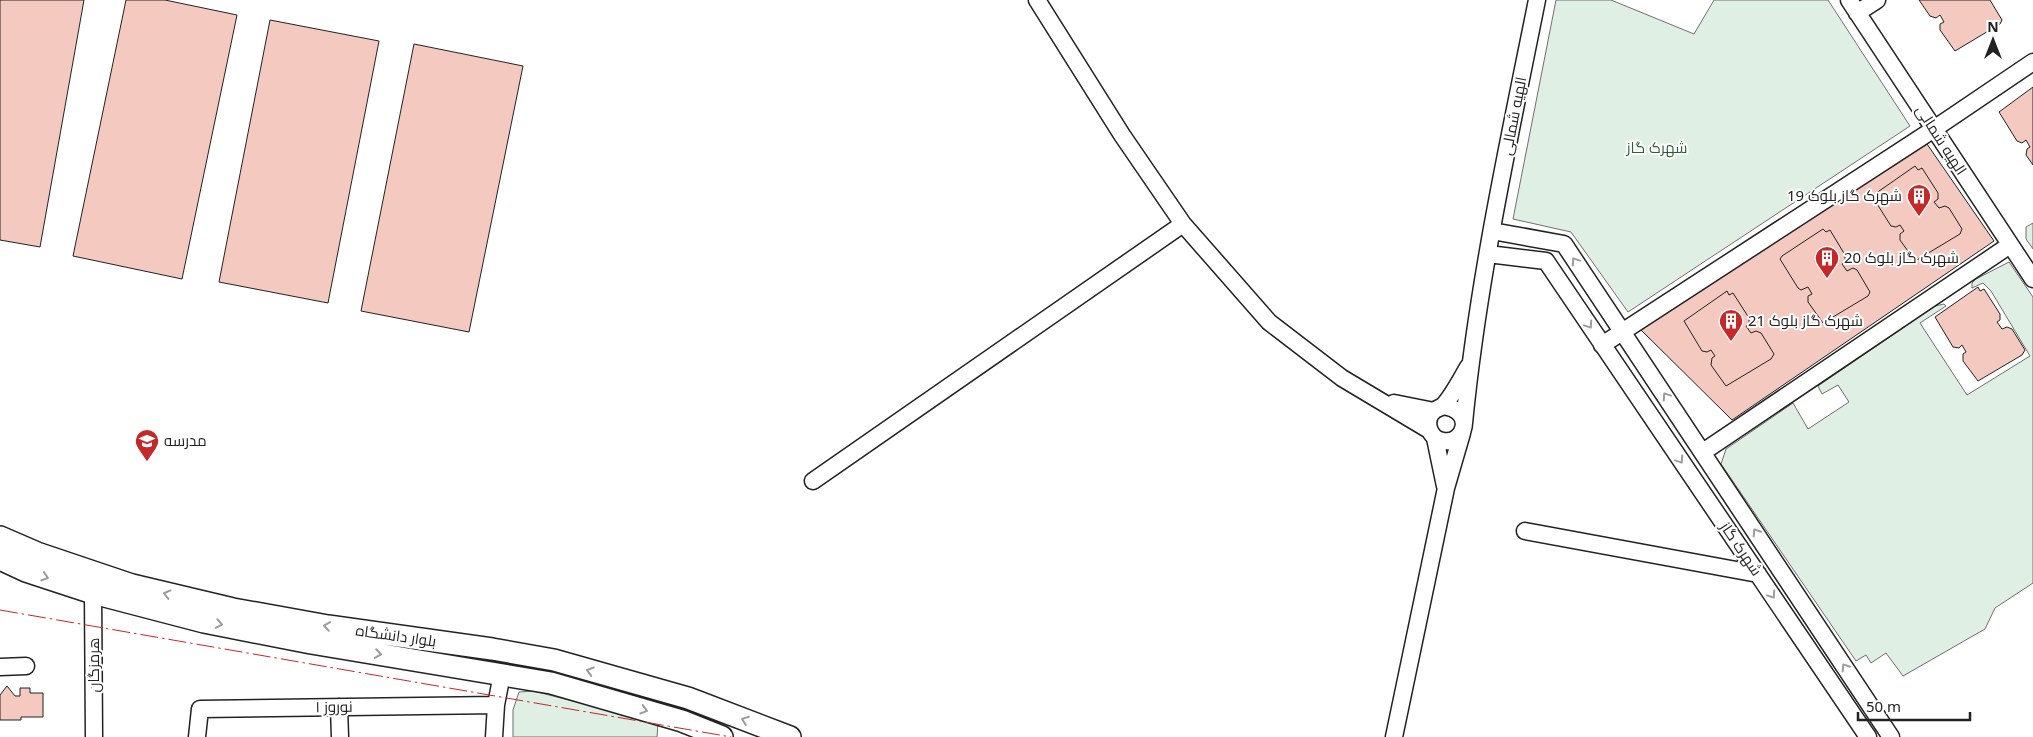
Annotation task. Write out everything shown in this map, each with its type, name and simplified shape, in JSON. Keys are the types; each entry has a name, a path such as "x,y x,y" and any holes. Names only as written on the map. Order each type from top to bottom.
{"main road":[{"name":"بلوار دانشگاه","path":"0,537 36,553 132,585 233,609 328,626 492,649 554,660 688,698 790,737"},
{"name":"بلوار دانشگاه","path":"0,559 26,571 93,593 214,624 311,643 550,683 682,721 722,737"}],"street":[{"path":"1037,0 1122,135 1182,224 1269,322 1342,378 1384,402 1445,442 1454,440 1463,428 1460,414 1453,407 1438,409 1384,402"},
{"name":"الهیه شمالی","path":"1446,488 1463,428 1470,365 1488,254 1537,0"},
{"path":"1853,7 1877,0"},
{"name":"الهیه شمالی","path":"1853,7 2033,279"},
{"path":"1602,345 1934,130 2033,62"},
{"path":"813,481 1182,224"},
{"name":"شهرک گاز","path":"1492,231 1564,244 1703,452 1885,735"},
{"path":"1703,452 2010,245"},
{"name":"شهرک گاز","path":"1488,254 1546,261 1868,737"},
{"path":"1394,737 1446,488 1429,420 1470,365"},
{"path":"1525,532 1758,574"},
{"name":"هرمزگان","path":"93,593 94,737"},
{"path":"0,666 26,666"},
{"path":"494,737 496,705 502,674"},
{"name":"نوروز ۱","path":"197,737 200,709 496,705"},
{"path":"340,707 340,737"}],"green space":[{"name":"شهرک گاز","path":"1556,0 1611,0 1694,34 1714,0 1828,0 1910,126 1628,312 1571,232 1513,219"},
{"path":"2033,223 2033,249 2026,239 2026,227"},
{"path":"2009,262 2033,297 2033,583 1995,608 1985,629 1903,676 1886,653 1871,663 1866,655 1856,661 1721,464 1726,449 1793,403 1808,429 1849,402 1838,385 1822,394 1818,386 1935,306 1944,304 1946,306 1920,323 1967,395 2030,356 1991,291 1983,283 1972,288 1972,283 1976,279"},
{"path":"533,691 658,722 657,737 513,737 513,710 519,692"}],"building":[{"path":"0,0 84,0 40,247 0,240"},
{"path":"126,0 165,0 237,15 182,279 73,256"},
{"path":"1919,0 1990,0 2002,20 2000,24 1955,51 1940,30 1940,24 1944,22 1940,15 1936,18 1930,16"},
{"path":"270,20 379,41 328,303 219,282"},
{"path":"414,44 523,66 469,332 361,311"},
{"path":"2033,87 2033,165 2026,155 2027,149 2030,147 2026,140 2022,143 2017,141 1999,112"},
{"path":"1927,144 1994,241 1732,420 1640,329"},
{"name":"شهرک گاز بلوک 19","path":"1915,166 1918,170 1922,168 1938,193 1938,199 1934,202 1939,208 1945,206 1949,208 1962,229 1960,234 1915,261 1900,240 1900,234 1904,231 1900,225 1896,227 1891,226 1872,196"},
{"name":"شهرک گاز بلوک 20","path":"1823,229 1826,232 1830,230 1845,255 1845,262 1842,264 1847,271 1853,268 1857,270 1870,292 1868,296 1823,323 1808,302 1808,296 1812,294 1808,287 1801,290 1798,288 1780,259"},
{"path":"1978,287 1980,291 1984,289 2000,314 2000,320 1997,322 2002,329 2007,327 2012,329 2025,350 2022,355 1978,381 1963,361 1963,354 1966,352 1962,345 1959,348 1953,347 1935,317"},
{"name":"شهرک گاز بلوک 21","path":"1727,291 1729,295 1733,293 1749,318 1749,324 1746,326 1751,333 1756,331 1761,333 1774,354 1771,359 1726,386 1711,365 1712,358 1715,356 1711,350 1707,352 1702,351 1684,321"},
{"path":"7,686 15,696 20,696 20,688 30,688 30,693 43,693 43,717 21,717 21,720 0,720 0,695"}],"power":[{"path":"0,610 731,737"}],"place":[{"name":"شهرک گاز بلوک 19","path":"1919,217"},
{"name":"شهرک گاز بلوک 20","path":"1827,279"},
{"name":"شهرک گاز بلوک 21","path":"1731,342"},
{"name":"مدرسه","path":"147,462"}]}
